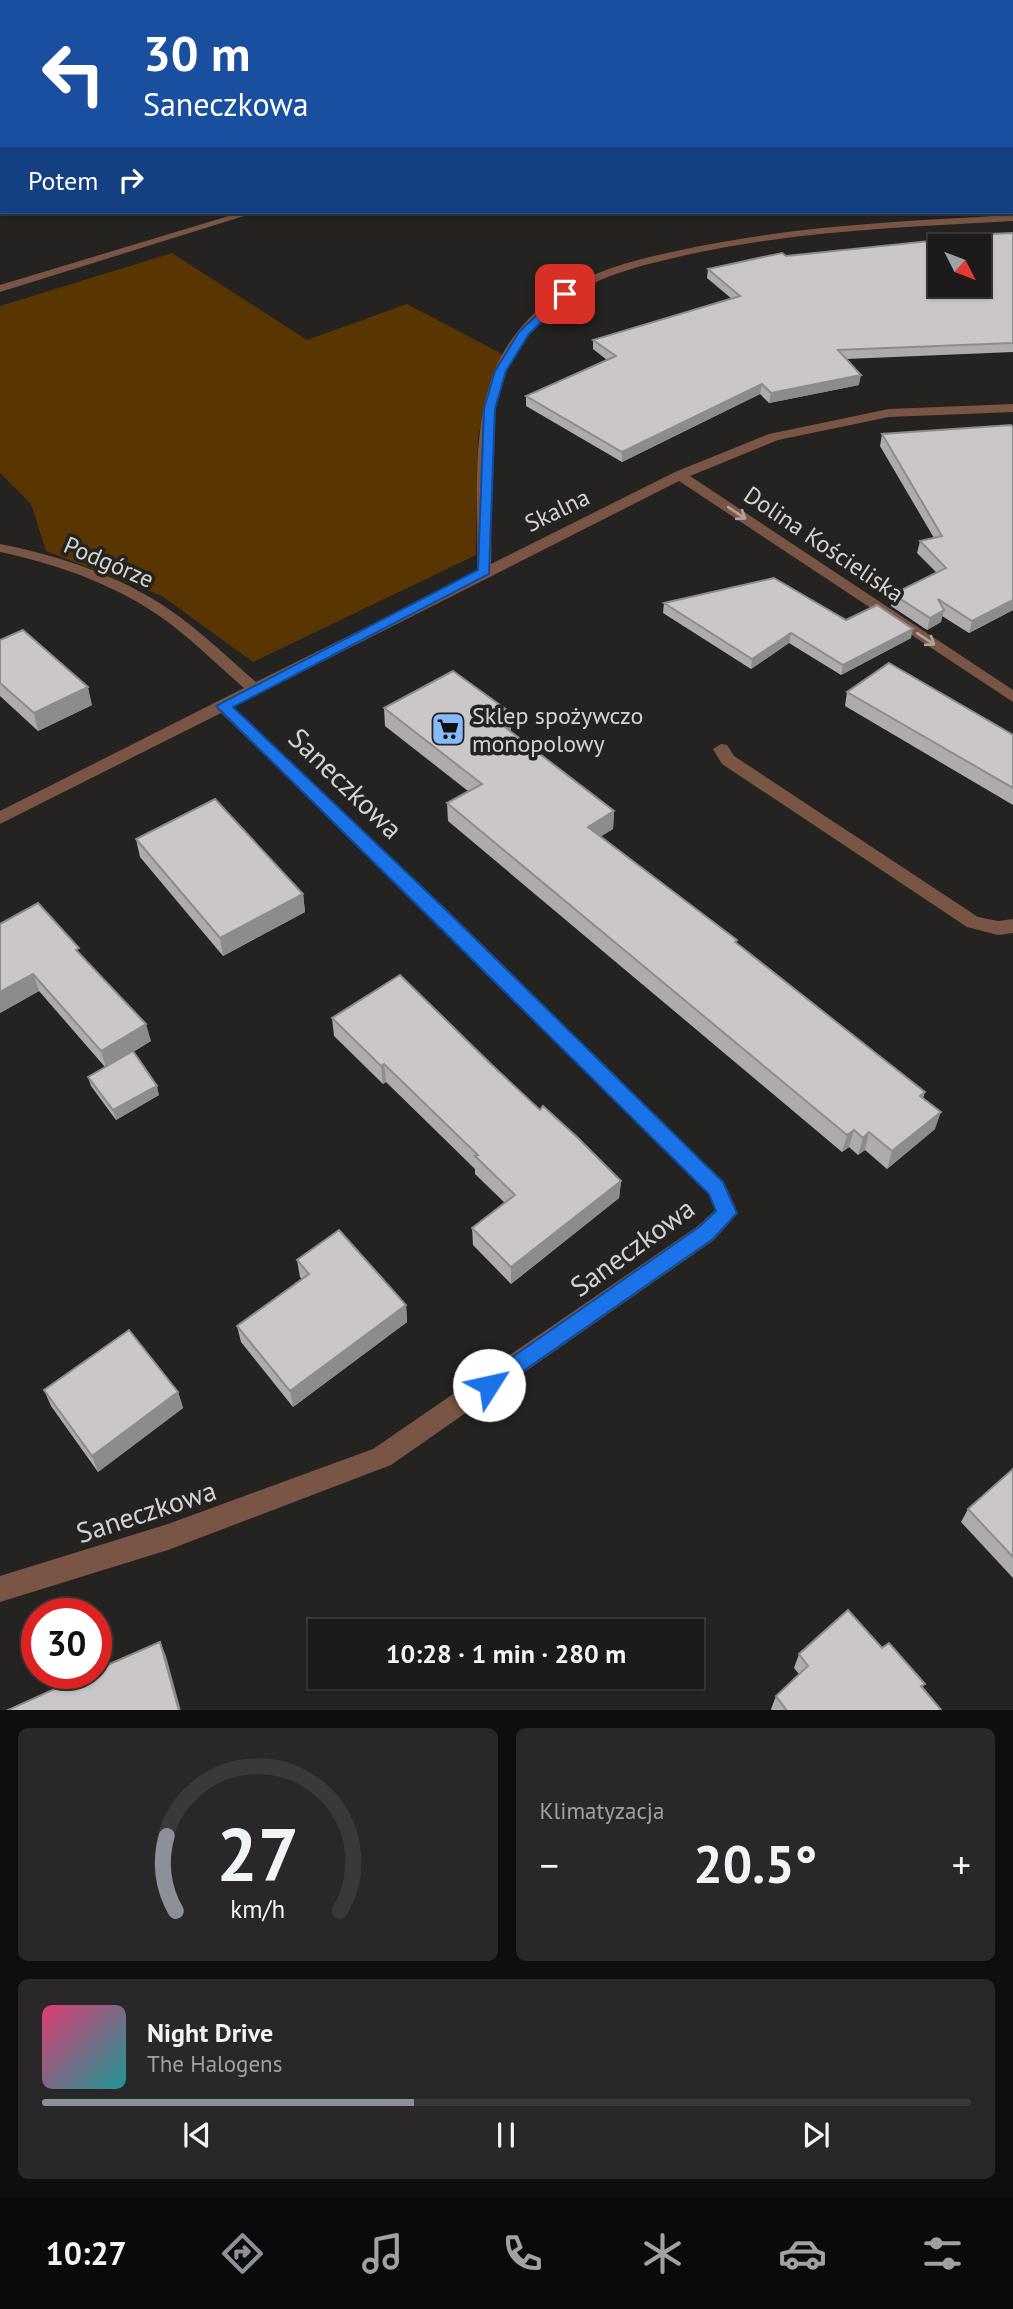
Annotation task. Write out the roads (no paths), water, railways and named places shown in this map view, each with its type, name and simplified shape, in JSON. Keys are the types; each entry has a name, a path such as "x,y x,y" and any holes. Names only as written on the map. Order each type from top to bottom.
{"street":[{"path":"0,289 245,214"},
{"path":"956,214 965,221"},
{"path":"485,572 489,409 501,371 524,332 565,294 602,275 709,246 812,233 1013,218"},
{"name":"Skalna","path":"0,818 680,475 774,437 889,413 1013,408"},
{"name":"Dolina Kościeliska","path":"680,475 1013,697"},
{"name":"Podgórze","path":"0,548 22,552 81,571 133,594 180,625 256,690"},
{"name":"Saneczkowa","path":"0,1590 168,1537 328,1480 382,1457 706,1233 727,1213 716,1188 439,914 223,706"},
{"path":"721,749 728,760 973,922 998,928 1013,926"}],"place":[{"name":"Sklep spożywczo monopolowy","path":"448,729"}]}
